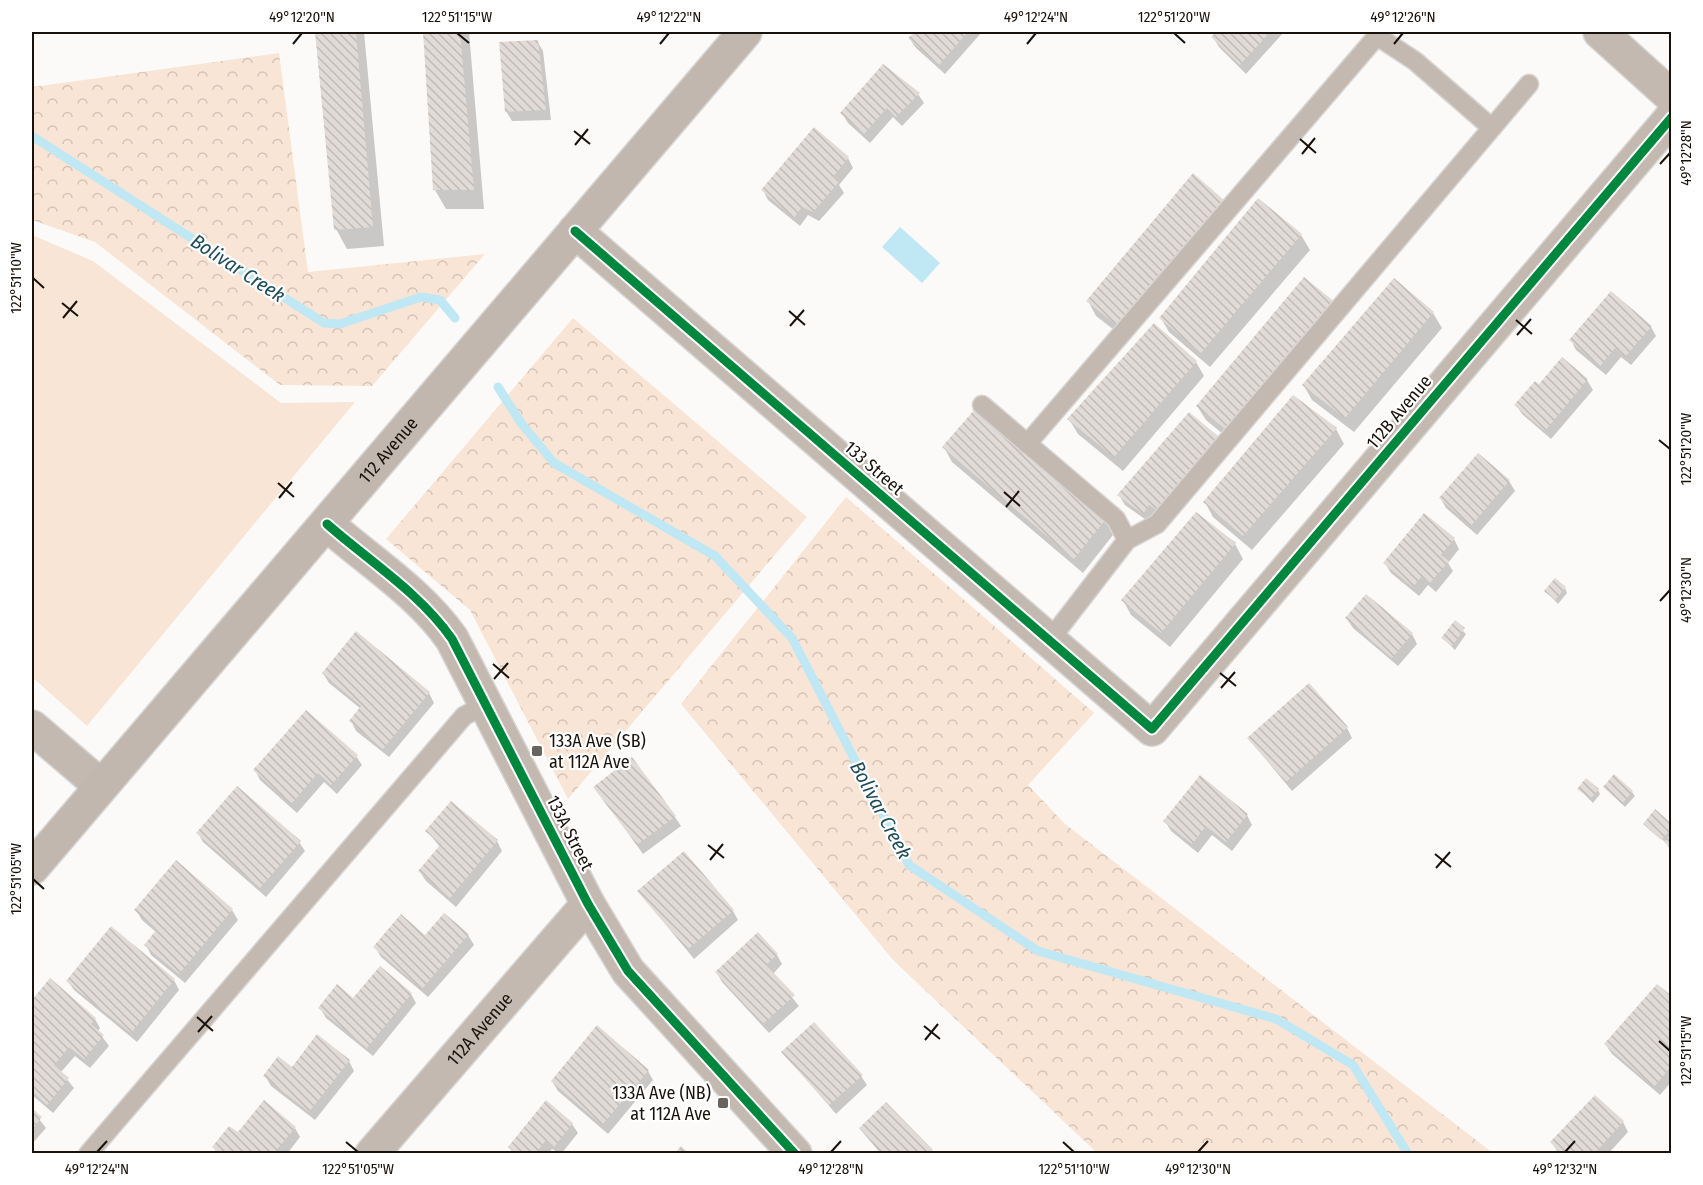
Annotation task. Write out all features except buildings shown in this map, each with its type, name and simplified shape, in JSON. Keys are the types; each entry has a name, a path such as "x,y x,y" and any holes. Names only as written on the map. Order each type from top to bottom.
{"main road":[{"name":"112 Avenue","path":"32,868 745,32"}],"street":[{"path":"1600,32 1671,97"},
{"name":"112B Avenue","path":"1152,729 1671,117"},
{"name":"133 Street","path":"575,231 1152,729"},
{"name":"133A Street","path":"327,524 423,603 439,620 452,639 588,904 628,971 795,1154"},
{"path":"32,727 101,786"},
{"name":"112A Avenue","path":"372,1154 588,904"}],"lane":[{"path":"1027,444 1375,34 1415,61 1492,128"},
{"path":"1049,640 1127,540 1157,524 1529,84"},
{"path":"982,405 1116,519 1127,540"},
{"path":"88,1154 464,716 486,704"}],"green space":[{"path":"279,53 308,272 485,254 372,386 280,385 95,242 32,220 32,83 33,87"},
{"path":"32,235 93,261 281,403 355,402 87,726 32,677"},
{"path":"573,318 807,517 568,799 470,610 386,539"},
{"path":"846,497 1094,713 1028,785 1065,824 1493,1153 1097,1153 893,960 681,704"}],"water":[{"path":"900,227 940,263 922,283 882,247"}],"waterway":[{"name":"Bolivar Creek","path":"32,136 324,323 340,324 421,297 440,300 455,318"},
{"name":"Bolivar Creek","path":"498,387 521,423 554,463 715,556 792,638 909,865 1038,951 1276,1019 1353,1065 1408,1154"}],"cycle path":[{"path":"575,231 1152,729 1672,117"},
{"path":"327,524 409,592 439,622 452,639 588,904 628,971 795,1154"}],"place":[{"name":"133A Ave (SB) at 112A Ave","path":"537,751"},
{"name":"133A Ave (NB) at 112A Ave","path":"723,1103"}]}
